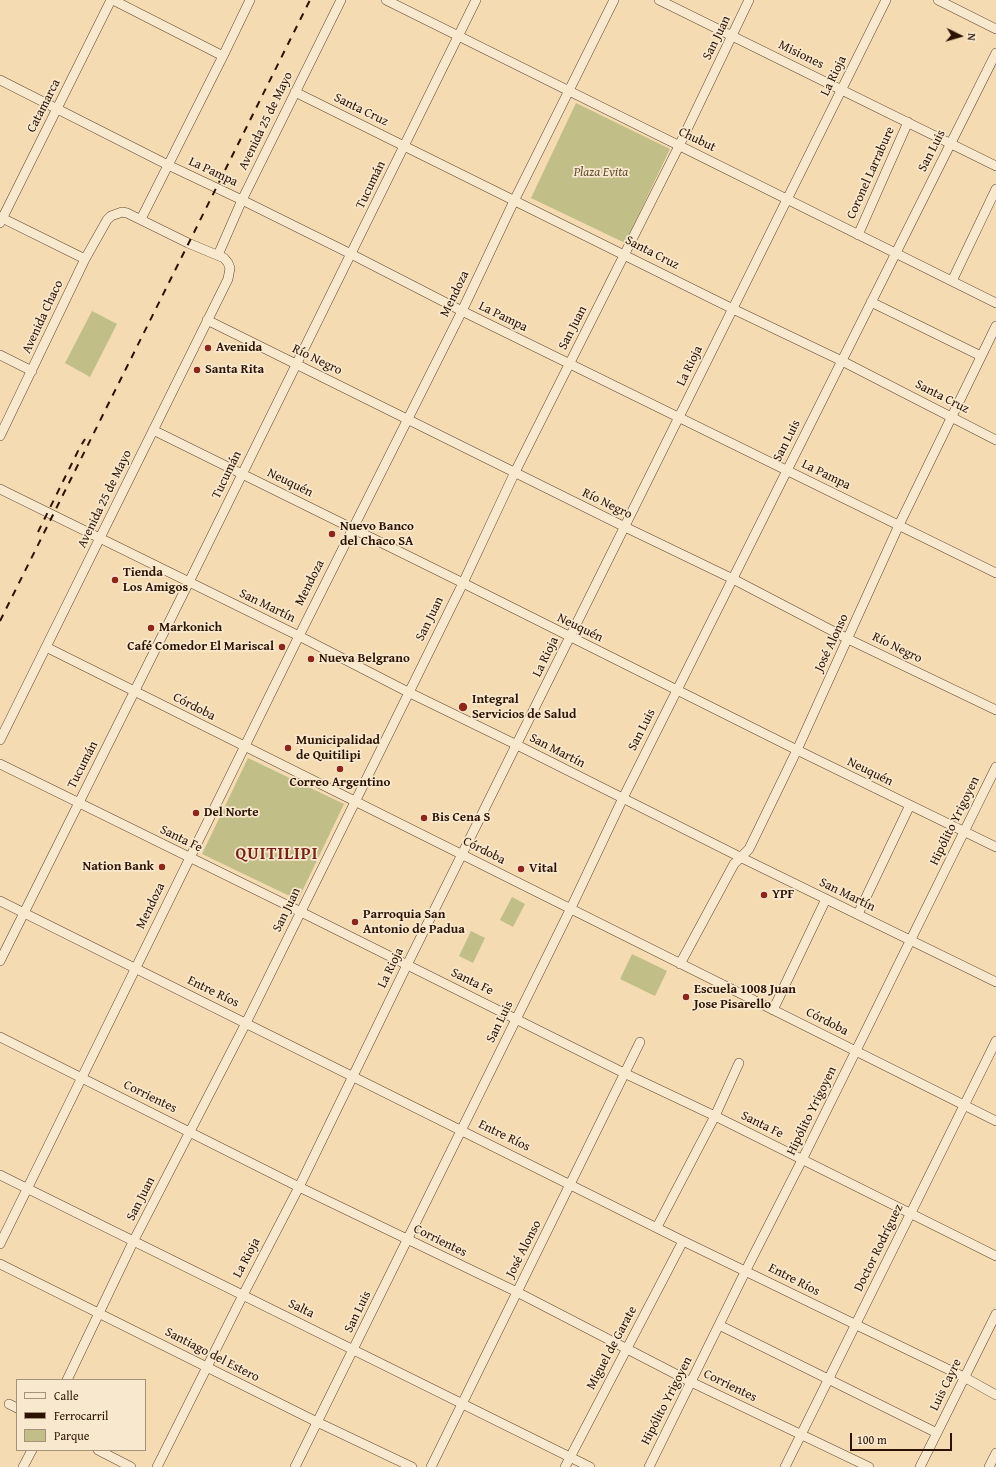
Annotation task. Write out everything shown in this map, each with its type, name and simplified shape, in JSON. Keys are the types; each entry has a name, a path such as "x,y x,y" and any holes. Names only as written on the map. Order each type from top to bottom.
{"street":[{"path":"112,0 223,56"},
{"name":"Catamarca","path":"1,219 112,0"},
{"path":"218,255 188,243 141,219 250,0"},
{"name":"Avenida 25 de Mayo","path":"0,740 228,279 230,268 224,258 218,255 242,200 341,0"},
{"name":"Chubut","path":"386,0 996,303"},
{"name":"Tucumán","path":"0,961 135,692 476,0"},
{"name":"Mendoza","path":"0,1244 298,636 462,311 514,201 614,0"},
{"name":"Misiones","path":"659,0 996,166"},
{"name":"San Juan","path":"67,1379 134,1240 246,1023 301,912 515,472 679,146 750,0"},
{"name":"La Rioja","path":"157,1467 299,1187 407,965 886,0"},
{"path":"938,0 996,29"},
{"name":"San Luis","path":"295,1467 570,910 623,798 996,53"},
{"name":"La Pampa","path":"0,80 168,165 351,254 462,311 996,573"},
{"name":"Santa Cruz","path":"295,92 733,309 842,361 996,440"},
{"name":"Coronel Larrabure","path":"858,235 908,122"},
{"path":"952,281 996,189"},
{"name":"Avenida Chaco","path":"0,436 85,259 107,220 116,213 128,213 141,219"},
{"path":"1,219 85,259"},
{"path":"872,302 981,356"},
{"name":"Río Negro","path":"207,320 732,579 848,640 996,710"},
{"name":"José Alonso","path":"680,964 734,864 749,849 848,640 899,525 996,326"},
{"path":"0,355 32,371"},
{"name":"Neuquén","path":"153,430 570,638 996,847"},
{"name":"San Martín","path":"0,489 740,857 996,982"},
{"name":"Córdoba","path":"46,647 354,802 462,854 570,910 996,1121"},
{"name":"Santa Fe","path":"0,764 996,1256"},
{"name":"Hipólito Yrigoyen","path":"649,1467 996,766"},
{"path":"858,914 910,805"},
{"path":"773,1010 826,899"},
{"name":"Entre Ríos","path":"0,901 683,1241 746,1270 996,1394"},
{"name":"Corrientes","path":"0,1037 299,1187 517,1292 691,1382 869,1467"},
{"name":"Doctor Rodríguez","path":"785,1467 996,1041"},
{"name":"José Alonso","path":"430,1467 640,1042"},
{"path":"657,1227 715,1116 738,1063"},
{"name":"Salta","path":"0,1175 590,1467"},
{"name":"Miguel de Garate","path":"565,1467 683,1241"},
{"name":"Santiago del Estero","path":"0,1264 317,1422 412,1467"},
{"name":"Luis Cayre","path":"920,1467 996,1314"},
{"path":"720,1325 937,1433"},
{"path":"23,1467 31,1451"},
{"path":"100,1451 131,1467"},
{"path":"989,1467 996,1453"}],"green space":[{"name":"Plaza Evita","path":"576,103 670,149 625,243 531,198"},
{"path":"92,311 117,324 90,377 65,363"},
{"path":"248,758 344,804 298,900 202,854"},
{"path":"512,897 525,904 513,927 500,920"},
{"path":"471,931 485,938 473,963 459,956"},
{"path":"632,954 667,971 655,996 620,979"}],"railway":[{"path":"0,621 310,0"},
{"path":"38,532 85,439"}],"place":[{"name":"Avenida","path":"208,348"},
{"name":"Santa Rita","path":"197,370"},
{"name":"Nuevo Banco del Chaco SA","path":"332,534"},
{"name":"Tienda Los Amigos","path":"115,580"},
{"name":"Markonich","path":"151,628"},
{"name":"Café Comedor El Mariscal","path":"282,647"},
{"name":"Nueva Belgrano","path":"311,659"},
{"name":"Integral Servicios de Salud","path":"463,707"},
{"name":"Municipalidad de Quitilipi","path":"288,748"},
{"name":"Correo Argentino","path":"340,769"},
{"name":"Del Norte","path":"196,813"},
{"name":"Bis Cena S","path":"424,818"},
{"name":"Nation Bank","path":"162,867"},
{"name":"Vital","path":"521,869"},
{"name":"YPF","path":"764,895"},
{"name":"Parroquia San Antonio de Padua","path":"355,922"},
{"name":"Escuela 1008 Juan Jose Pisarello","path":"686,997"}],"district":[{"name":"QUITILIPI","path":"277,855"}]}
